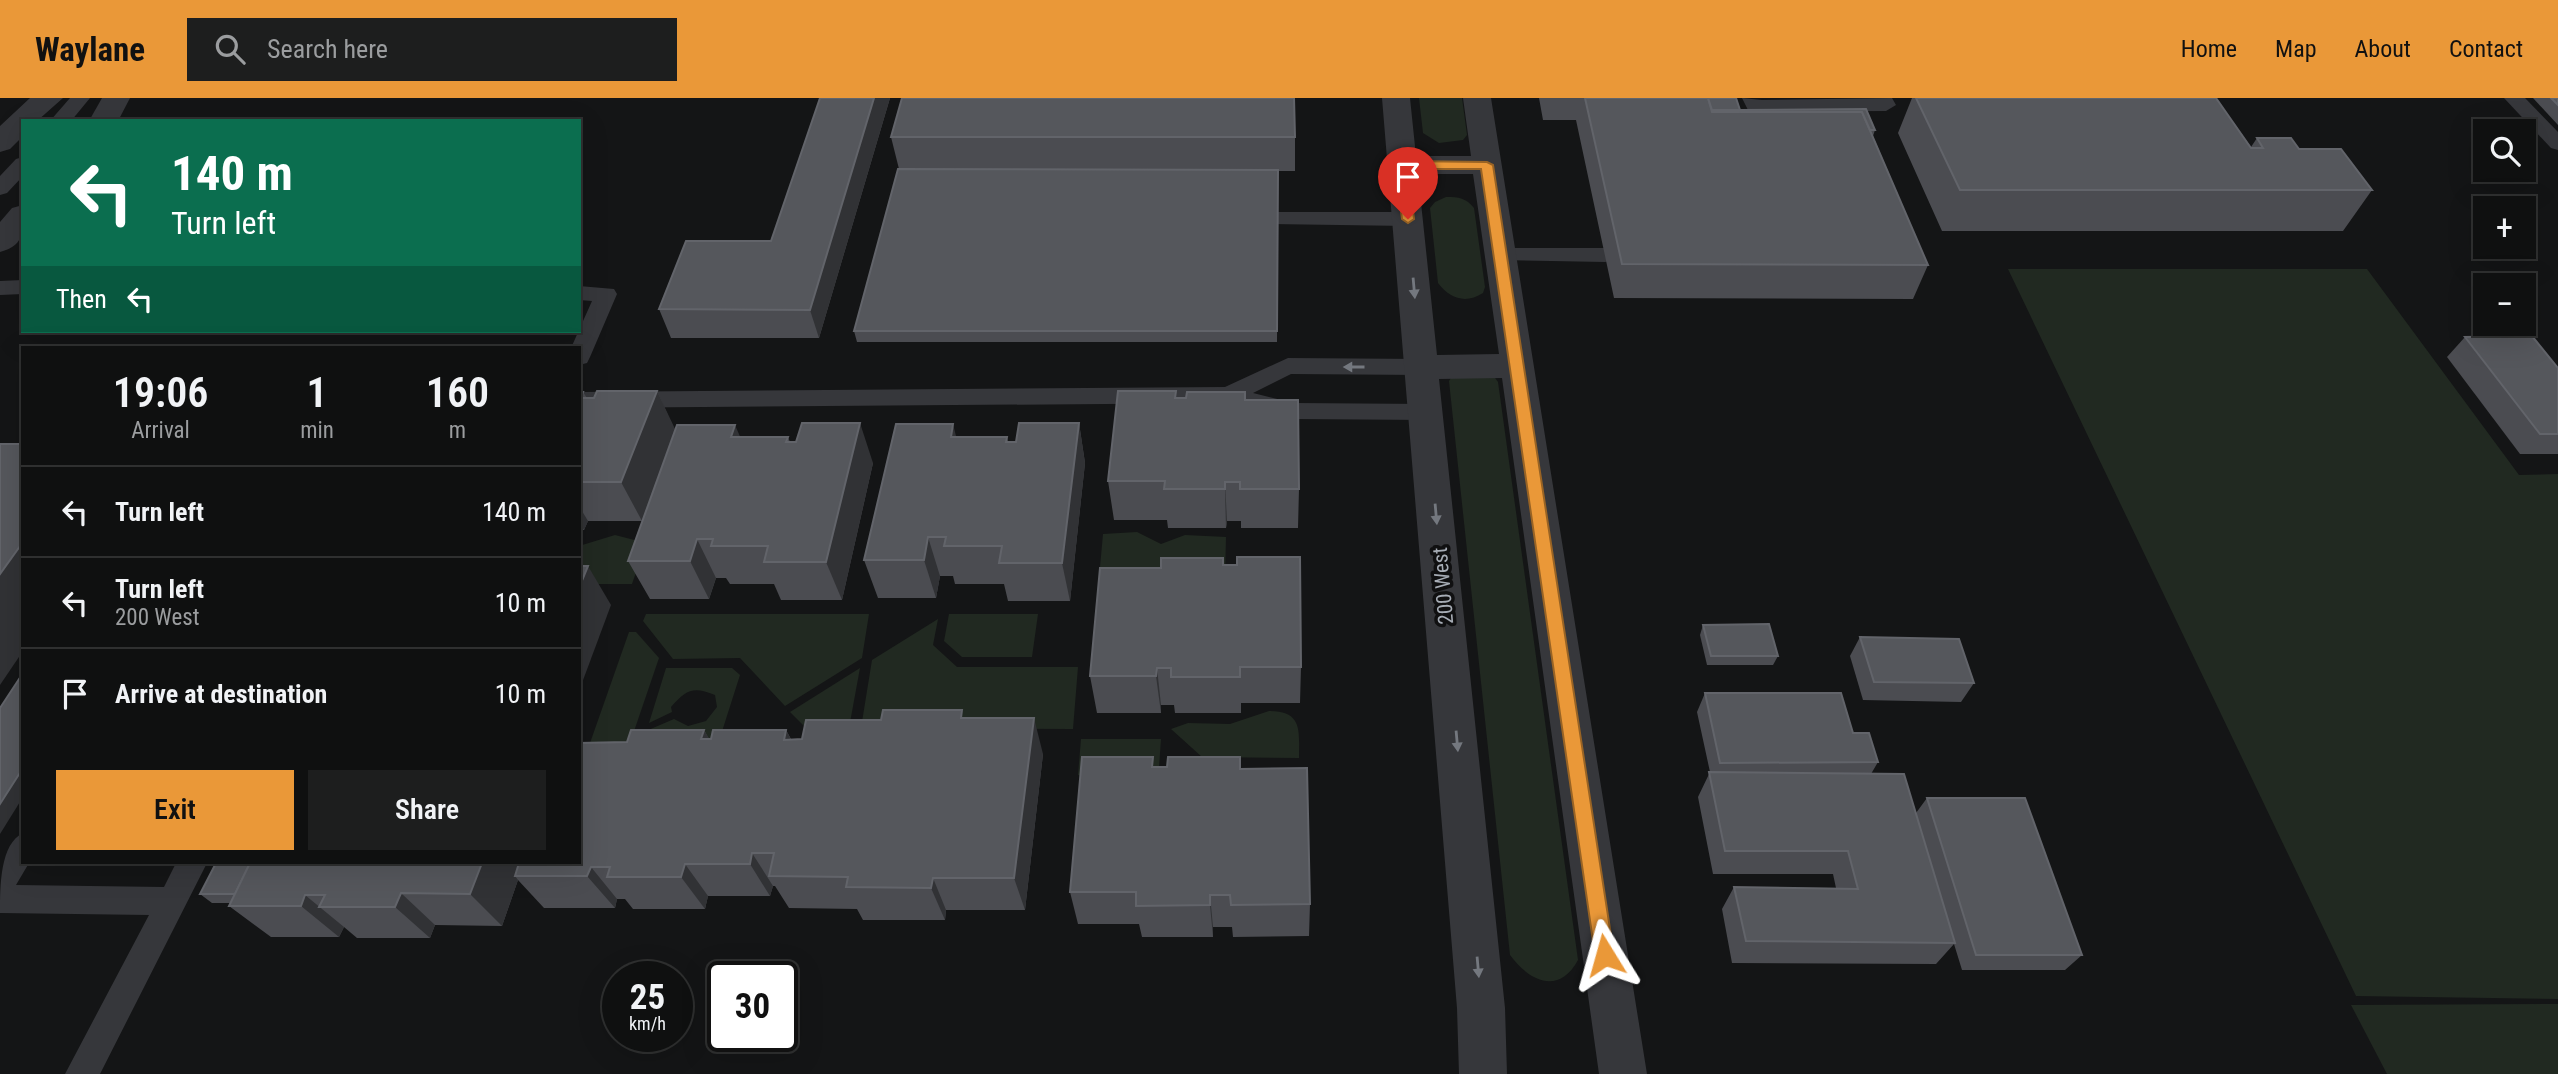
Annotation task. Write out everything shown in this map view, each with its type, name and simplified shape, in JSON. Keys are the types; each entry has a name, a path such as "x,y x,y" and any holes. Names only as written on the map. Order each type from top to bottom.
{"street":[{"path":"22,119 49,98"},
{"path":"104,119 116,98"},
{"name":"200 West","path":"1396,98 1481,1008 1483,1074"},
{"path":"1477,98 1623,1074"},
{"path":"0,143 21,121"},
{"path":"1401,165 1487,165"},
{"path":"0,242 21,217"},
{"path":"1422,367 1518,366"}],"lane":[{"path":"62,119 80,98"},
{"path":"1752,98 1755,106 1886,105 1882,98"},
{"path":"2514,98 2558,144"},
{"path":"0,189 21,165"},
{"path":"1278,219 1408,219"},
{"path":"1501,255 1605,255"},
{"path":"0,288 21,287"},
{"path":"581,293 607,294 581,352"},
{"path":"1228,395 1288,366 1422,367"},
{"path":"581,400 1228,395 1294,411 1427,412"},
{"path":"0,883 21,849"},
{"path":"82,1074 191,864"},
{"path":"0,899 172,901"}],"shaded area":[{"path":"1419,98 1462,98 1467,135 1463,140 1439,143 1423,133"},
{"path":"1446,197 1462,199 1474,208 1485,287 1483,293 1470,298 1453,296 1438,283 1430,208 1435,202"},
{"path":"2008,269 2367,269 2519,475 2558,474 2558,999 2356,996"},
{"path":"1453,375 1493,375 1498,382 1578,960 1562,978 1553,981 1535,978 1510,955 1449,381"},
{"path":"1137,532 1161,544 1185,535 1226,537 1225,578 1099,578 1103,534"},
{"path":"615,535 646,543 632,584 581,584 581,545"},
{"path":"646,614 869,614 862,658 785,706 740,658 673,659 643,621"},
{"path":"949,614 1038,614 1032,657 962,657 944,641"},
{"path":"938,619 933,645 957,667 1078,667 1073,729 861,728 872,660"},
{"path":"629,632 636,632 659,658 630,743 590,743"},
{"path":"666,668 732,668 740,675 718,744 646,731 674,719 688,726 706,721 717,707 715,695 690,691 671,707 672,712 649,723"},
{"path":"860,668 849,728 816,738 790,712"},
{"path":"1269,711 1288,715 1297,724 1299,758 1202,757 1171,729 1188,723 1230,724"},
{"path":"1081,739 1161,739 1159,768 1102,780 1078,775"},
{"path":"2558,1004 2558,1074 2387,1074 2351,1005"}],"building":[{"path":"820,98 874,98 810,310 659,309 686,241 771,241"},
{"path":"902,98 1294,98 1295,137 891,137"},
{"path":"1585,98 1708,98 1712,112 1862,112 1928,265 1622,264"},
{"path":"1708,98 1736,98 1740,110 1712,110"},
{"path":"1916,98 2216,98 2251,148 2263,148 2257,138 2291,138 2299,149 2341,149 2372,190 1960,190"},
{"path":"1866,109 1875,130 1870,130 1862,112 1740,110"},
{"path":"898,169 1278,170 1277,331 854,331"},
{"path":"2532,336 2558,368 2558,434 2540,434 2465,337"},
{"path":"597,391 657,391 621,482 581,482 581,398 594,398"},
{"path":"1118,391 1176,391 1175,398 1186,398 1187,392 1245,392 1245,400 1298,400 1299,489 1240,489 1240,482 1225,482 1225,489 1164,489 1165,481 1108,481"},
{"path":"802,423 860,423 826,562 764,562 768,546 711,546 713,539 697,539 690,561 628,561 677,425 735,425 731,437 788,437 786,442 796,442"},
{"path":"1019,423 1079,423 1062,563 999,563 1002,546 944,546 946,537 928,537 924,560 864,560 896,424 953,424 951,437 1007,437 1006,442 1016,442"},
{"path":"0,444 21,444 21,545 0,574"},
{"path":"1237,557 1300,557 1301,667 1240,667 1240,677 1171,677 1171,668 1157,668 1156,676 1090,676 1100,568 1161,568 1161,558 1223,558 1223,565 1237,565"},
{"path":"581,566 588,566 581,583"},
{"path":"1769,624 1778,656 1711,656 1703,625"},
{"path":"1860,637 1959,639 1974,683 1874,682"},
{"path":"21,676 21,771 0,804 0,708"},
{"path":"1705,693 1841,693 1853,733 1869,733 1878,762 1720,763"},
{"path":"883,710 962,710 961,718 1034,718 1014,878 933,878 931,888 846,887 848,877 769,876 774,853 752,853 750,864 685,864 681,877 607,877 610,867 591,867 587,876 515,876 519,864 581,864 581,743 627,742 631,730 704,730 701,739 711,739 713,730 786,730 784,740 802,739 806,720 881,720"},
{"path":"1082,757 1153,757 1152,767 1167,767 1168,757 1240,757 1240,769 1307,768 1310,904 1231,905 1230,895 1210,895 1210,905 1136,906 1136,892 1070,892"},
{"path":"1709,772 1904,774 1955,943 1746,941 1734,887 1858,889 1848,851 1725,851"},
{"path":"1927,798 2025,798 2082,955 1976,955"},
{"path":"215,864 250,864 235,894 200,894"},
{"path":"250,864 482,864 470,894 401,893 395,907 319,907 325,895 305,895 301,906 229,906"}],"route":[{"path":"1408,219 1401,165 1487,165 1605,955"}]}
